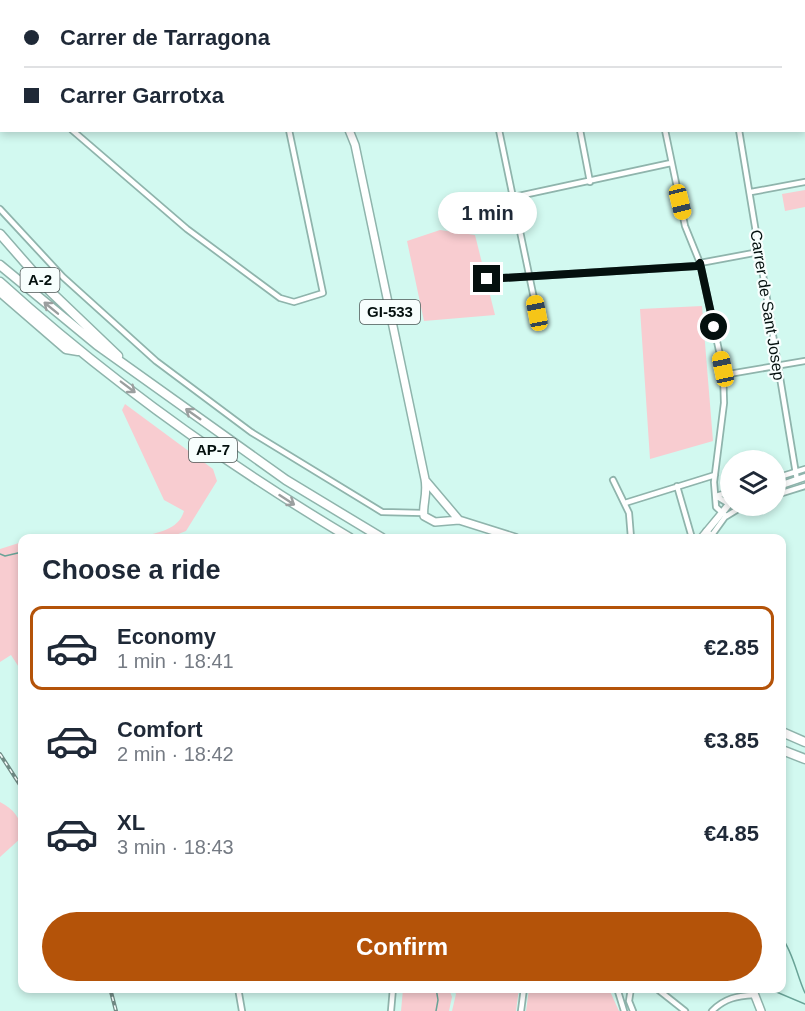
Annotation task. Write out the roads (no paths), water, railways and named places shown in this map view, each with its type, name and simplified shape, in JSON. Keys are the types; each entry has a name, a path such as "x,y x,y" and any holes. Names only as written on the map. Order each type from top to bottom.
{"highway":[{"name":"A-2","path":"0,234 50,291 130,369"},
{"name":"AP-7","path":"0,265 97,345 130,369 286,480 375,534"},
{"name":"AP-7","path":"0,282 81,352 247,474 344,534"},
{"path":"0,292 66,349 81,352"},
{"path":"786,734 805,742"},
{"path":"786,752 805,759"}],"main road":[{"name":"GI-533","path":"350,132 355,145 425,479 426,501 423,513 429,520 459,520 503,534"},
{"name":"GI-533","path":"355,145 356,132"},
{"name":"GI-533","path":"425,479 447,509 459,520"},
{"path":"426,501 440,498"},
{"path":"441,520 447,509"},
{"path":"753,993 761,1011"}],"street":[{"path":"74,132 187,229 280,298 294,302 323,293 289,132"},
{"path":"499,132 537,313"},
{"path":"580,132 590,182"},
{"path":"665,132 686,226 700,263 723,375 724,403 715,475 716,496 720,509"},
{"name":"Carrer de Sant Josep","path":"739,132 751,192 776,366 796,476"},
{"path":"514,197 671,163"},
{"path":"751,192 805,182"},
{"path":"0,209 63,277 147,353 251,432 382,512 423,513"},
{"path":"487,279 697,266 700,263 759,252"},
{"path":"723,375 805,361"},
{"path":"786,481 805,469"},
{"path":"625,502 715,475"},
{"path":"786,477 805,477"},
{"path":"613,480 629,513 631,534"},
{"path":"676,486 691,534"},
{"path":"786,492 805,486"},
{"path":"716,496 720,495"},
{"path":"716,496 720,498"},
{"path":"704,534 720,513"},
{"path":"712,534 720,515"},
{"path":"706,531 710,534"},
{"path":"239,993 242,1011"},
{"path":"391,1011 393,993"},
{"path":"521,1011 523,993"},
{"path":"619,993 624,1011"},
{"path":"630,993 629,1001 633,1011"},
{"path":"662,993 685,1011"},
{"path":"712,1011 720,1002 749,993"}],"waterway":[{"path":"0,554 5,556 18,553"},
{"path":"786,945 805,993"},
{"path":"436,1011 437,993"},
{"path":"779,993 805,1004"}],"railway":[{"path":"0,754 18,782"},
{"path":"111,993 116,1011"}]}
